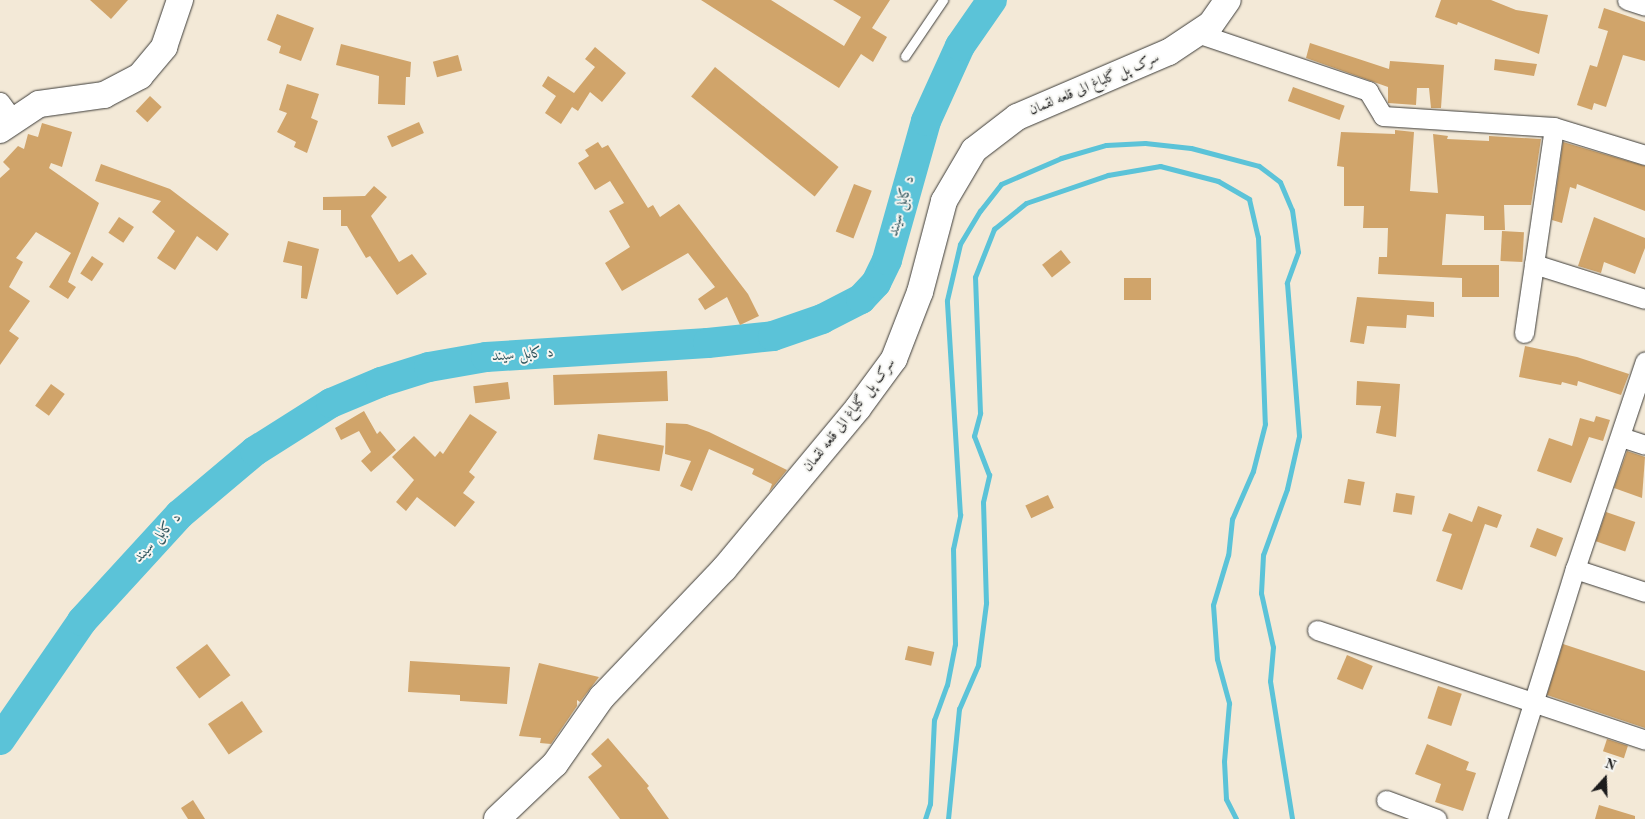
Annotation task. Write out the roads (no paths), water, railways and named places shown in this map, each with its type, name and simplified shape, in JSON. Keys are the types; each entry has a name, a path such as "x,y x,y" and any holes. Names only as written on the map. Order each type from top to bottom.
{"street":[{"path":"5,118 39,104 104,95 140,76 164,47 180,0"},
{"name":"سرک پل گلباغ الی قلعه لقمان","path":"497,819 555,764 602,696 724,569 858,408 894,359 920,292 944,201 974,150 1016,117 1170,52 1210,24 1228,0"},
{"path":"1627,0 1645,6"},
{"path":"1197,33 1368,91 1383,116 1554,127 1645,155"},
{"path":"1524,333 1554,127"},
{"path":"1534,264 1645,299"},
{"path":"1498,819 1536,702 1575,569 1621,437 1645,360"},
{"path":"1621,437 1645,445"},
{"path":"1575,569 1645,592"},
{"path":"1317,630 1645,740"},
{"path":"1386,800 1437,819"}],"lane":[{"path":"905,56 943,0"}],"waterway":[{"name":"د کابل سيند","path":"0,740 82,621 179,515 255,451 331,403 381,382 429,367 486,357 708,343 773,336 822,319 861,299 876,283 887,260 926,121 960,46 992,0"},
{"path":"925,819 930,804 934,720 947,685 955,644 953,549 960,515 947,300 960,244 980,211 1001,184 1061,158 1106,145 1145,143 1191,148 1259,166 1280,182 1292,210 1298,252 1287,283 1299,436 1287,489 1263,555 1261,593 1273,647 1270,681 1292,819"},
{"path":"948,819 959,709 978,665 986,603 983,502 989,475 974,436 980,413 975,277 994,229 1026,203 1108,175 1160,166 1218,181 1249,199 1258,237 1265,424 1253,471 1232,519 1228,555 1213,605 1217,659 1229,703 1224,761 1226,799 1236,819"}]}
